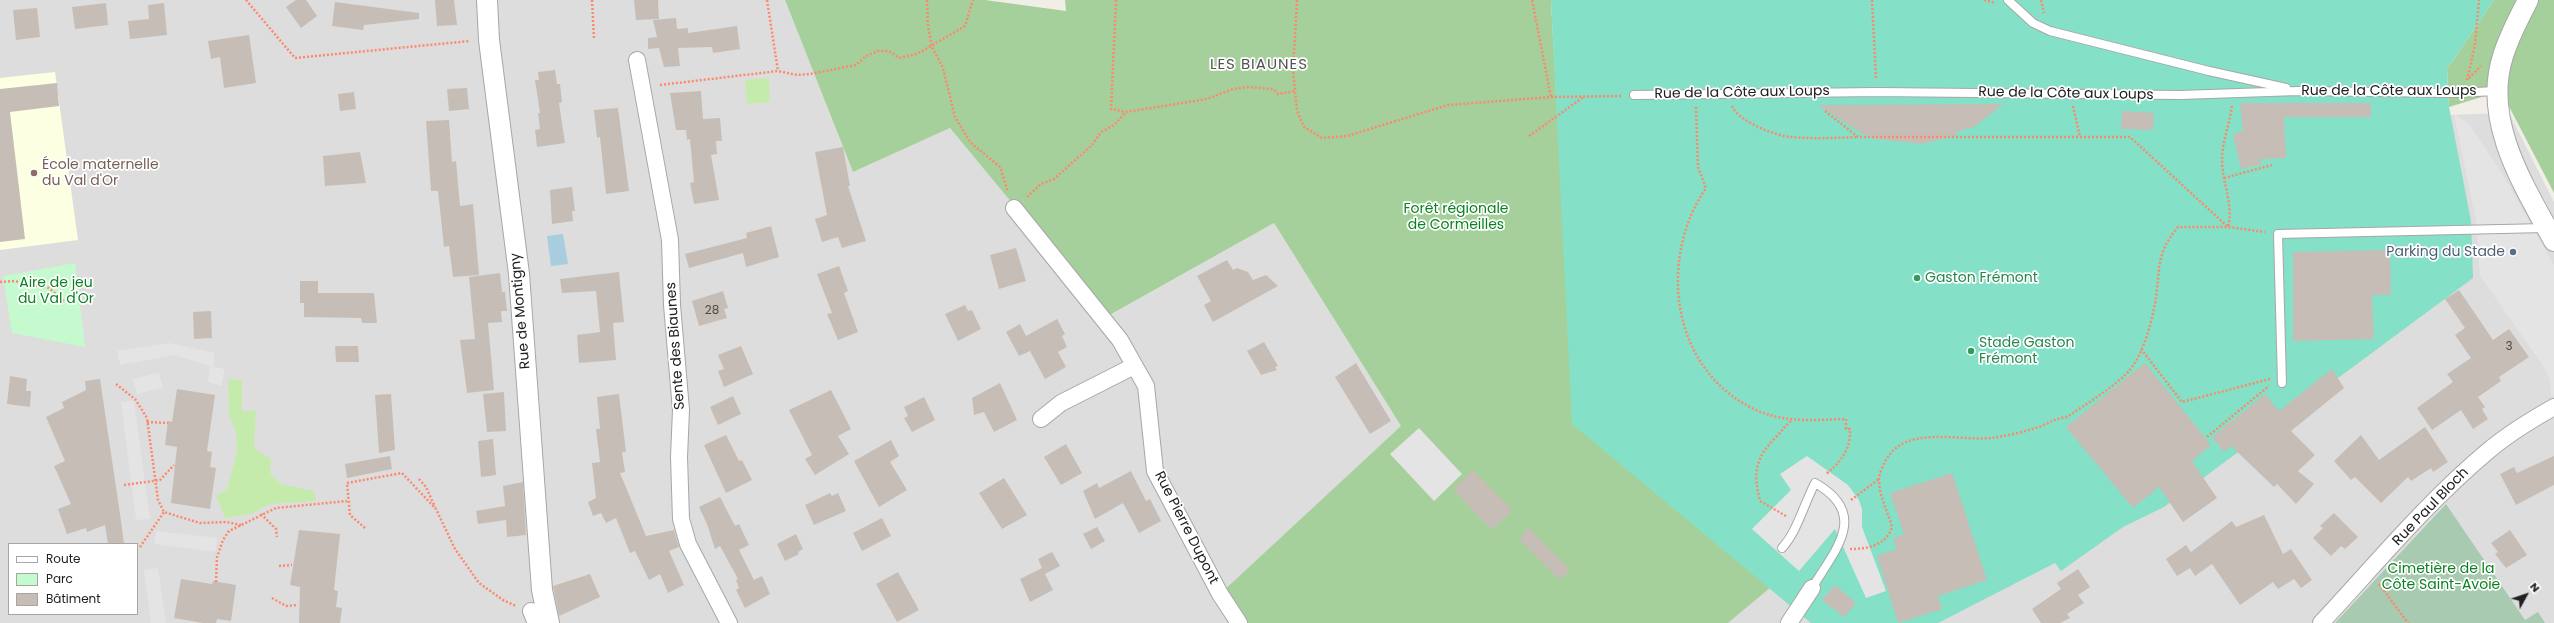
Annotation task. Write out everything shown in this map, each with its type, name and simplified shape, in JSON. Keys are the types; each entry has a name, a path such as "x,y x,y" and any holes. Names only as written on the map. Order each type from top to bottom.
{"street":[{"name":"Rue de Montigny","path":"487,0 489,40 517,261 542,590 550,623"},
{"path":"2528,0 2503,56 2497,91 2498,113 2503,136 2550,234"},
{"name":"Sente des Biaunes","path":"637,60 670,240 672,305 681,410 679,457 681,519 688,544 729,623"},
{"name":"Rue Pierre Dupont","path":"1014,208 1120,340 1146,386 1155,471 1220,594 1239,623"},
{"path":"1041,419 1062,403 1134,366"},
{"name":"Rue Paul Bloch","path":"2321,623 2453,483 2489,450 2526,423 2554,407"},
{"path":"1789,623 1812,588"}],"lane":[{"path":"2008,0 2033,23 2050,31 2209,71 2298,90"},
{"name":"Rue de la Côte aux Loups","path":"1634,94 1876,92 2073,94 2231,93 2298,90 2454,93 2467,91 2497,91"},
{"path":"2282,380 2278,234 2550,234"},
{"path":"1782,548 1792,537 1797,522 1815,483 1827,490 1844,513 1844,535 1812,588"}],"path":[{"path":"246,0 295,58 489,40"},
{"path":"592,0 594,40"},
{"path":"767,0 778,71"},
{"path":"927,0 928,26 932,46 943,68 955,117 962,131 970,142 1000,167 1014,208 1040,184 1054,179 1092,145 1101,132 1114,125 1126,112"},
{"path":"643,87 778,71 797,75 810,74 856,65 866,56 878,51 889,51 899,58 918,54 965,26 973,0"},
{"path":"1116,0 1111,109 1126,112 1207,99 1233,89 1248,87 1273,89 1278,94 1295,91"},
{"path":"1297,0 1294,70 1298,111 1304,127 1322,138 1347,136 1448,105 1551,97 1634,94"},
{"path":"1532,0 1551,97"},
{"path":"1872,0 1876,92"},
{"path":"2467,91 2466,82 2475,45 2479,0"},
{"path":"2228,227 2231,214 2222,160 2225,132 2231,115 2231,93"},
{"path":"1695,94 1698,168 1706,188 1688,220 1678,261 1679,311 1692,348 1705,370 1721,387 1755,410 1793,420 1846,419 1846,429 1850,429 1850,441 1844,455 1836,466 1815,483"},
{"path":"1731,94 1734,112 1743,120 1789,137 2130,137 2228,227"},
{"path":"2073,94 2073,105 2080,137"},
{"path":"1528,136 1568,110 1585,96"},
{"path":"1825,112 1858,137"},
{"path":"2224,178 2272,165"},
{"path":"1835,550 1876,546 1884,541 1890,532 1892,527 1880,495 1879,479 1889,454 1899,444 1915,438 1992,438 2038,427 2057,418 2067,417 2129,371 2141,349 2155,303 2158,268 2167,240 2178,227 2228,227 2278,234"},
{"path":"0,282 14,281 49,288 64,301"},
{"path":"2141,349 2182,402 2282,380"},
{"path":"2206,437 2282,380"},
{"path":"116,384 135,399 142,407 147,422 160,506 164,512 200,523 227,522 241,525"},
{"path":"1793,420 1764,449 1758,459 1756,484 1760,501 1797,522"},
{"path":"147,422 168,423"},
{"path":"124,484 155,481 167,475 174,465"},
{"path":"365,528 350,515 346,483 402,473 436,509"},
{"path":"419,479 426,487 455,549 479,583 503,600 533,617"},
{"path":"1842,509 1879,479"},
{"path":"216,582 218,557 223,540 229,531 261,514 276,508 347,500"},
{"path":"140,547 164,512"},
{"path":"261,514 276,529 277,537"},
{"path":"278,566 292,565"},
{"path":"2370,570 2408,623"},
{"path":"272,598 286,606 298,605"}],"shaded area":[{"path":"0,0 785,0 853,172 950,128 1106,317 1274,223 1401,426 1532,623 0,623"},
{"name":"École maternelle du Val d'Or","path":"55,72 78,240 0,250 0,78"},
{"name":"Stade Gaston Frémont","path":"2509,113 2554,202 2554,623 1728,623 1788,573 1696,138"},
{"name":"Parking du Stade","path":"2454,114 2469,124 2503,175 2554,265 2554,395 2551,397 2550,381 2544,367 2480,276 2476,221"},
{"path":"169,343 215,353 213,367 225,369 221,386 208,382 210,366 174,355 120,365 117,351"},
{"path":"159,373 163,388 137,394 133,379"},
{"path":"134,401 150,519 136,520 121,402"},
{"path":"1419,428 1462,474 1434,501 1390,454"},
{"path":"1807,456 1848,485 1859,500 1862,509 1862,527 1886,591 1866,598 1835,529 1799,571 1752,529 1791,490 1780,474"},
{"path":"156,531 217,538 216,552 154,544"},
{"path":"158,568 166,623 151,623 144,570"}],"green space":[{"name":"Forêt régionale de Cormeilles","path":"785,0 985,0 1066,11 1065,0 1551,0 1556,94 1788,573 1728,623 1239,623 1220,594 1401,426 1274,223 1106,317 950,128 853,172"},
{"name":"Stade Gaston Frémont","path":"1551,0 2494,0 2447,69 2449,107 2471,221 2473,278 2164,507 2123,527 2061,571 2055,563 1938,623 1811,623 1572,424"},
{"path":"2494,0 2554,0 2554,193 2501,91 2449,107 2447,69"},
{"path":"769,78 770,102 747,104 745,80"},
{"name":"Aire de jeu du Val d'Or","path":"75,263 85,347 12,333 3,276"},
{"path":"228,379 242,380 242,411 256,411 254,448 271,459 270,473 281,484 314,491 316,501 269,504 252,514 225,518 216,495 227,490 237,451 236,432 229,415"},
{"name":"Cimetière de la Côte Saint-Avoie","path":"2446,504 2525,620 2538,612 2545,623 2335,623"}],"water":[{"path":"563,234 568,264 551,266 547,236"}],"building":[{"path":"296,0 306,0 317,16 301,28 286,7"},
{"path":"435,0 454,0 457,25 437,26"},
{"path":"634,0 658,0 659,19 636,20"},
{"path":"335,2 419,13 419,19 364,25 363,30 332,26"},
{"path":"106,3 108,25 75,29 72,7"},
{"path":"164,3 167,35 130,39 128,21 149,19 148,5"},
{"path":"37,8 40,37 16,40 13,10"},
{"path":"676,18 677,29 688,28 688,33 737,26 740,49 713,53 712,47 678,48 680,66 664,67 659,48 648,49 648,38 657,37 653,20"},
{"path":"249,35 256,83 224,88 220,57 211,59 208,41"},
{"path":"555,70 557,84 560,84 562,102 559,103 565,143 537,147 535,130 540,129 538,113 540,113 535,80 539,80 538,72"},
{"path":"57,83 59,106 10,112 25,239 0,242 0,89"},
{"path":"467,88 469,109 449,111 447,89"},
{"path":"701,91 703,119 720,118 722,141 716,141 717,154 711,155 719,200 694,204 690,183 694,182 690,139 687,140 686,130 676,130 670,93"},
{"path":"354,92 356,109 340,111 338,94"},
{"path":"2240,103 2371,103 2371,117 2284,117 2286,158 2260,159 2262,164 2241,169 2233,134 2243,131"},
{"path":"2003,104 1974,127 1956,132 1957,135 1922,144 1877,139 1863,134 1818,105"},
{"path":"618,108 629,191 606,194 600,137 597,138 594,110"},
{"path":"2122,111 2154,113 2153,130 2121,129"},
{"path":"449,120 452,162 456,161 460,206 473,204 479,275 453,277 449,246 444,247 438,191 431,191 426,121"},
{"path":"843,147 850,186 848,186 866,241 842,248 838,237 822,242 815,219 827,215 815,152"},
{"path":"360,152 366,183 325,186 323,156"},
{"path":"572,187 575,211 572,211 573,221 552,224 550,190"},
{"path":"771,226 779,257 746,267 743,253 689,268 685,254 747,238 746,233"},
{"path":"1016,248 1026,281 999,289 990,255"},
{"path":"2390,250 2391,295 2372,295 2374,339 2293,341 2293,252"},
{"path":"1227,260 1233,270 1237,268 1248,272 1253,280 1266,275 1278,286 1213,322 1204,305 1211,301 1197,276"},
{"path":"839,266 848,291 844,293 858,332 838,340 827,314 832,313 817,274"},
{"path":"619,272 624,322 613,323 616,360 579,363 577,335 600,332 596,291 562,293 560,279"},
{"path":"500,273 502,292 505,292 507,311 501,311 502,322 488,323 494,390 467,393 460,340 475,339 469,277"},
{"path":"300,281 318,281 318,293 374,293 377,323 362,323 361,318 304,317 304,303 300,303"},
{"path":"2459,290 2493,340 2509,329 2529,357 2499,377 2501,381 2478,397 2485,407 2482,409 2488,419 2473,429 2461,410 2432,430 2417,408 2453,382 2447,374 2471,358 2455,335 2465,328 2445,299"},
{"path":"723,291 728,308 724,309 727,318 699,326 692,301"},
{"path":"965,305 968,311 972,310 981,329 958,341 945,314"},
{"path":"211,311 212,338 194,339 193,312"},
{"path":"1057,319 1065,334 1062,336 1067,347 1058,352 1066,367 1045,379 1030,351 1019,356 1006,332 1020,324 1026,336"},
{"path":"1264,342 1278,366 1275,367 1277,370 1261,375 1247,351"},
{"path":"335,346 358,346 359,362 336,362"},
{"path":"741,346 753,374 724,387 718,371 724,369 718,355"},
{"path":"1356,363 1391,421 1370,434 1335,377"},
{"path":"2145,363 2211,445 2192,461 2217,498 2183,522 2159,487 2133,508 2066,427"},
{"path":"2332,369 2344,388 2291,431 2315,455 2298,471 2314,484 2296,504 2277,484 2274,487 2231,446 2224,452 2212,437 2265,394 2279,411"},
{"path":"10,376 27,379 26,391 31,391 30,407 7,404"},
{"path":"100,379 124,543 108,543 105,525 87,532 86,528 67,534 58,509 71,504 54,466 65,461 46,417 64,408 62,402 86,390 85,381"},
{"path":"1000,383 1017,420 994,432 984,412 974,415 972,398"},
{"path":"177,389 215,395 207,451 212,452 210,467 216,468 210,509 171,503 177,447 165,445 168,421 172,422"},
{"path":"831,390 851,429 838,436 849,454 815,475 805,459 812,455 789,410"},
{"path":"504,392 506,431 487,432 483,394"},
{"path":"391,394 395,450 379,453 375,395"},
{"path":"619,394 626,452 622,452 625,472 620,473 646,536 674,530 679,547 669,551 684,585 668,593 660,574 649,580 635,551 630,553 616,518 606,523 601,513 593,516 588,502 596,498 592,463 600,462 596,429 600,429 597,397"},
{"path":"733,396 741,414 718,425 710,407"},
{"path":"924,397 935,420 912,432 904,418 908,416 904,407"},
{"path":"2425,427 2448,462 2433,472 2431,468 2411,481 2408,477 2381,503 2355,477 2351,480 2334,461 2361,435 2379,460"},
{"path":"726,435 739,461 742,460 752,480 726,493 704,445"},
{"path":"493,439 496,475 481,477 478,441"},
{"path":"891,440 899,456 890,462 907,490 879,507 854,461"},
{"path":"1066,444 1082,473 1061,485 1044,457"},
{"path":"390,456 392,469 347,478 345,464"},
{"path":"2554,456 2554,485 2516,505 2500,474 2514,467 2517,473"},
{"path":"1473,470 1512,510 1492,530 1453,489"},
{"path":"1131,471 1146,501 1150,499 1161,521 1139,533 1123,503 1095,519 1083,491 1097,483 1099,488"},
{"path":"1952,473 1987,580 1938,596 1942,609 1898,623 1877,556 1897,549 1893,538 1904,534 1890,493"},
{"path":"1004,478 1027,515 1002,529 979,493"},
{"path":"523,482 526,535 507,537 506,520 478,524 476,511 505,506 503,486"},
{"path":"830,493 832,496 838,493 846,511 814,525 805,505"},
{"path":"720,497 735,526 739,524 749,545 739,550 754,580 762,576 770,594 745,608 736,590 739,588 736,580 738,579 720,546 715,549 707,524 699,507"},
{"path":"2334,513 2358,537 2345,549 2341,546 2331,556 2313,538 2323,528 2320,526"},
{"path":"2264,515 2283,554 2291,549 2312,580 2301,588 2294,579 2278,589 2273,582 2240,605 2212,564 2195,576 2190,568 2177,576 2166,559 2186,545 2191,552 2232,521 2236,527"},
{"path":"882,518 891,536 862,551 853,533"},
{"path":"1097,527 1105,541 1091,549 1083,534"},
{"path":"1528,527 1570,570 1560,580 1520,540"},
{"path":"299,530 340,534 334,590 338,591 336,607 342,608 340,623 299,623 300,587 290,585"},
{"path":"2510,530 2527,555 2506,568 2495,554 2498,552 2491,543"},
{"path":"796,534 803,549 798,552 799,554 785,561 777,544"},
{"path":"1052,552 1060,566 1045,574 1053,590 1030,602 1020,579 1042,568 1038,559"},
{"path":"2078,569 2090,587 2078,595 2084,603 2067,614 2070,618 2060,623 2041,623 2032,609 2061,589 2057,583"},
{"path":"898,572 919,610 897,622 876,584"},
{"path":"590,574 600,597 559,616 553,586"},
{"path":"181,579 212,584 213,581 236,585 231,621 217,619 216,623 203,623 174,618"},
{"path":"1835,585 1856,603 1844,617 1822,600"}],"place":[{"name":"École maternelle du Val d'Or","path":"34,173"},
{"name":"Parking du Stade","path":"2513,252"},
{"name":"Gaston Frémont","path":"1917,278"},
{"name":"Stade Gaston Frémont","path":"1971,351"}],"district":[{"name":"LES BIAUNES","path":"1259,65"}]}
